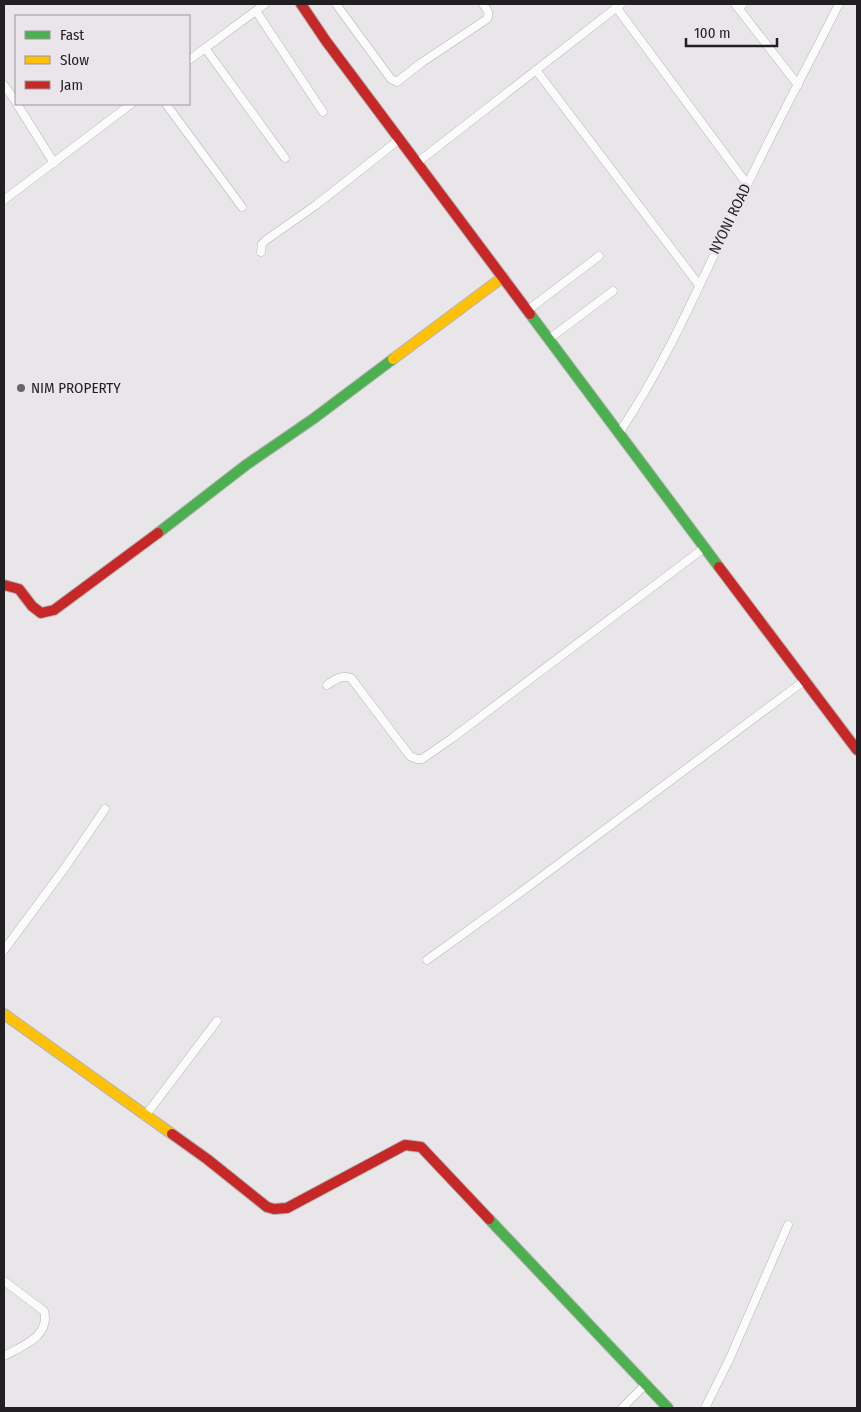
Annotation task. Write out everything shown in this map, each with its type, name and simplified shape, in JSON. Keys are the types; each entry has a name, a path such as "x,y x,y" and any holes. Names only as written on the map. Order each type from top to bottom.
{"street":[{"path":"190,59 265,4"},
{"path":"301,4 704,548 857,750"},
{"path":"336,4 391,79 397,82 421,63 487,19 488,12 483,4"},
{"name":"NYONI ROAD","path":"619,433 671,344 747,184 839,4"},
{"path":"418,162 618,6 747,184"},
{"path":"739,6 798,85"},
{"path":"256,11 323,112"},
{"path":"205,48 285,158"},
{"path":"536,70 699,285"},
{"path":"4,85 15,100"},
{"path":"18,105 54,163"},
{"path":"4,200 130,105"},
{"path":"167,105 242,207"},
{"path":"261,252 262,244 266,240 316,205 400,139"},
{"path":"528,310 599,256"},
{"path":"5,587 18,590 41,613 54,610 246,465 313,418 503,277"},
{"path":"549,339 614,291"},
{"path":"327,685 344,676 351,678 410,756 422,759 704,548"},
{"path":"427,960 804,681"},
{"path":"4,950 64,869 105,809"},
{"path":"4,1014 206,1160 268,1208 287,1208 405,1145 412,1144 421,1147 668,1408"},
{"path":"145,1116 217,1021"},
{"path":"705,1408 729,1360 788,1225"},
{"path":"4,1281 44,1311 46,1322 44,1328 30,1342 4,1356"},
{"path":"622,1408 646,1384"}],"traffic: fast":[{"path":"530,314 719,567"},
{"path":"158,533 246,465 313,419 393,359"},
{"path":"489,1219 668,1408"}],"traffic: slow":[{"path":"393,359 503,277"},
{"path":"4,1014 172,1134"}],"traffic: jam":[{"path":"301,4 326,41 530,314"},
{"path":"4,585 19,589 32,606 41,613 54,610 158,533"},
{"path":"719,567 857,750"},
{"path":"172,1134 207,1159 267,1207 274,1209 287,1208 405,1145 421,1147 489,1219"}],"place":[{"name":"NIM PROPERTY","path":"21,388"}]}
